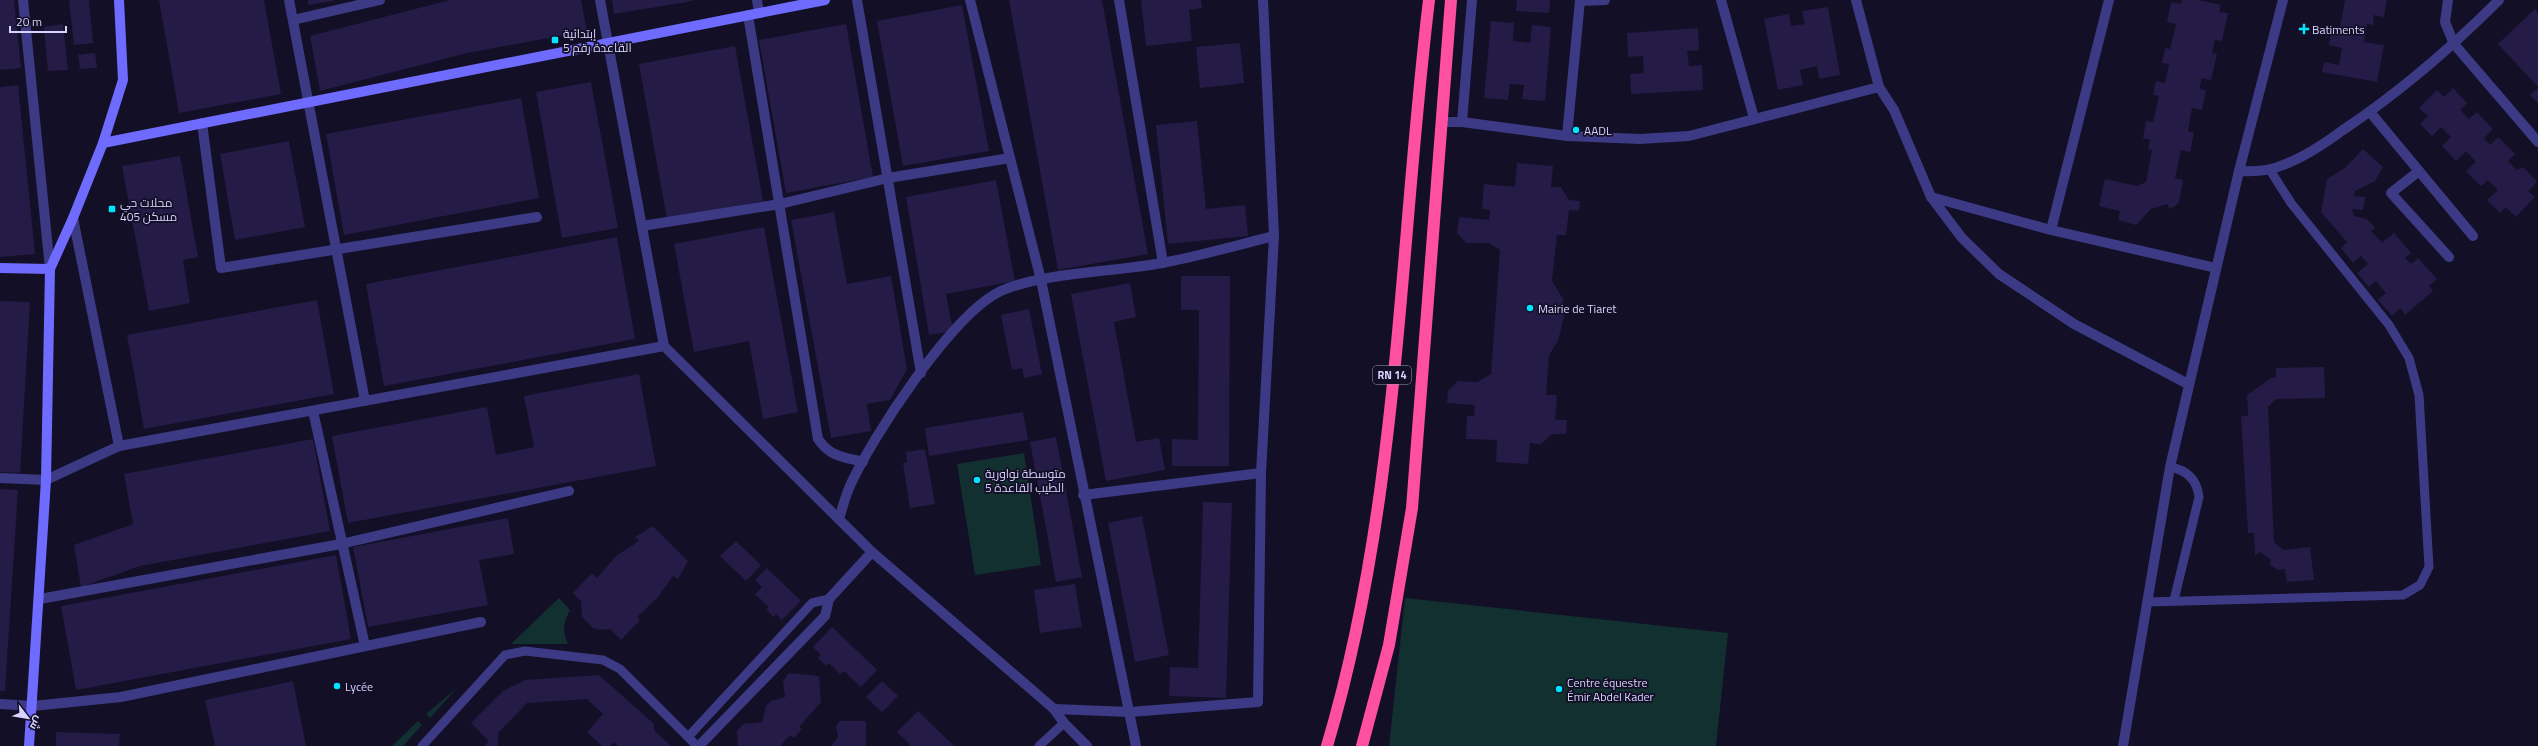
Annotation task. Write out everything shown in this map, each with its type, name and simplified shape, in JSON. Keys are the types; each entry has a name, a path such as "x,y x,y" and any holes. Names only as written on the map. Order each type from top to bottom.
{"highway":[{"name":"RN 14","path":"1327,746 1345,686 1374,540 1429,0"},
{"name":"RN 14","path":"1362,746 1389,645 1412,508 1451,0"}],"street":[{"path":"22,0 50,269 46,480 40,599 29,746"},
{"path":"50,269 73,218 103,143 123,80 119,0"},
{"path":"289,0 307,102 365,401"},
{"path":"293,20 380,0"},
{"path":"600,0 664,346 872,552 1054,709 1064,723 1087,746"},
{"path":"757,0 759,13"},
{"path":"103,143 825,0"},
{"path":"857,0 921,373"},
{"path":"970,0 1041,280 1083,495 1136,746"},
{"path":"1119,0 1163,263"},
{"path":"1054,709 1130,712 1258,702 1261,473 1274,236 1263,0"},
{"path":"1462,122 1472,0"},
{"path":"1568,136 1580,1 1605,0"},
{"path":"1721,0 1754,118"},
{"path":"1856,0 1879,87 1894,110 1931,197 1962,238 1999,274 2074,324 2188,384"},
{"path":"2050,230 2109,0"},
{"path":"2123,746 2170,467 2238,172 2283,0"},
{"path":"2448,0 2445,22 2454,44 2538,142"},
{"path":"2238,172 2270,170 2306,155 2370,112 2454,44 2498,0"},
{"path":"748,15 818,439 825,450 835,455 864,462"},
{"path":"1442,122 1462,122 1568,136 1640,139 1690,136 1754,118 1879,87"},
{"path":"2370,112 2473,236"},
{"path":"202,123 221,268 336,248 537,217"},
{"path":"642,226 780,204 888,178 1010,158"},
{"path":"2419,170 2391,193 2449,257"},
{"path":"1931,197 2050,230 2216,268"},
{"path":"73,218 119,446"},
{"path":"839,519 849,487 921,373 964,319 981,303 1002,291 1041,280 1163,263 1274,236"},
{"path":"0,268 50,269"},
{"path":"0,478 46,480 119,446 664,346"},
{"path":"313,411 341,544 365,646"},
{"path":"1083,495 1261,473"},
{"path":"40,599 341,544 569,491"},
{"path":"698,746 825,616 829,599 872,552"},
{"path":"0,704 33,706 121,697 481,622"}],"lane":[{"path":"2148,602 2174,600 2403,595 2420,585 2429,567 2419,394 2409,358 2390,325 2291,203 2270,170"},
{"path":"2170,467 2187,474 2198,488 2200,497 2174,600"},
{"path":"688,737 812,603 829,599"},
{"path":"422,746 505,655 525,651 604,660 620,669 698,746"},
{"path":"1039,746 1064,723"}],"green space":[{"path":"1024,453 1041,565 975,575 957,464"},
{"path":"559,598 570,610 564,627 568,644 511,644"},
{"name":"Centre équestre Émir Abdel Kader","path":"1405,598 1728,633 1716,746 1389,746"},
{"path":"457,688 430,718 426,714"},
{"path":"418,721 422,725 403,746 392,746"}],"building":[{"path":"0,0 14,0 21,68 0,70"},
{"path":"69,0 89,0 93,43 74,45"},
{"path":"159,0 264,0 281,94 179,113"},
{"path":"308,0 333,0 333,1 308,5"},
{"path":"450,0 581,0 587,31 467,53 320,91 310,36"},
{"path":"612,0 693,0 693,1 614,14"},
{"path":"1009,0 1102,0 1148,254 1058,270"},
{"path":"1141,0 1201,0 1202,8 1189,10 1192,41 1146,46"},
{"path":"1517,0 1550,0 1549,13 1516,11"},
{"path":"2182,0 2198,0 2221,5 2219,12 2228,13 2222,41 2215,40 2212,53 2217,54 2211,80 2202,78 2199,89 2206,90 2202,110 2192,108 2188,131 2194,133 2190,152 2181,150 2175,178 2183,180 2179,203 2170,209 2167,204 2151,209 2136,225 2118,220 2120,211 2099,206 2105,179 2137,186 2146,182 2152,150 2148,149 2150,140 2143,138 2146,121 2153,122 2159,96 2153,95 2156,81 2165,83 2169,64 2162,63 2165,48 2170,49 2176,24 2167,22 2171,2 2181,4"},
{"path":"2345,0 2387,0 2384,17 2374,15 2373,25 2367,24 2364,42 2384,45 2377,82 2322,72 2324,62 2339,65 2342,48 2329,45 2331,31 2339,33"},
{"path":"962,5 989,151 903,166 877,21"},
{"path":"1828,7 1840,75 1819,79 1817,66 1800,70 1803,85 1778,90 1764,19 1789,14 1791,26 1805,24 1802,11"},
{"path":"2535,9 2538,13 2538,87 2498,44"},
{"path":"1491,21 1514,23 1513,41 1530,43 1532,25 1551,27 1545,101 1522,99 1524,85 1510,84 1508,100 1484,98"},
{"path":"63,24 68,70 48,71 44,27"},
{"path":"846,24 873,177 786,193 759,40"},
{"path":"1698,28 1699,50 1687,51 1689,66 1702,65 1703,90 1631,94 1630,74 1644,73 1643,56 1628,57 1627,33"},
{"path":"1240,43 1244,83 1200,88 1196,47"},
{"path":"735,46 763,201 667,219 639,64"},
{"path":"95,53 97,68 80,69 78,55"},
{"path":"591,82 618,228 562,238 536,92"},
{"path":"18,85 35,254 0,257 0,87"},
{"path":"2453,88 2467,103 2460,110 2469,119 2477,112 2493,129 2484,138 2490,145 2498,137 2515,154 2508,161 2517,170 2523,167 2537,182 2528,191 2535,197 2516,217 2506,207 2500,213 2487,200 2498,190 2488,180 2481,186 2466,171 2476,162 2466,151 2456,161 2442,146 2451,137 2441,127 2432,136 2420,124 2428,116 2419,108 2437,90 2444,97"},
{"path":"2538,88 2538,103 2530,95"},
{"path":"521,98 539,198 344,235 326,134"},
{"path":"1197,121 1206,209 1245,205 1248,236 1168,244 1156,125"},
{"path":"289,141 305,227 235,240 220,154"},
{"path":"2363,149 2383,167 2375,181 2355,191 2354,196 2365,197 2363,210 2352,209 2354,216 2367,219 2375,228 2371,231 2382,243 2394,233 2411,253 2405,258 2411,264 2418,258 2437,279 2429,286 2433,291 2405,315 2400,308 2392,316 2378,300 2386,293 2376,281 2369,287 2357,273 2368,264 2361,256 2353,263 2341,248 2347,242 2321,212 2327,179 2345,168"},
{"path":"180,156 198,257 183,260 190,303 149,311 122,166"},
{"name":"Mairie de Tiaret","path":"1517,163 1553,166 1551,187 1561,187 1569,200 1580,201 1579,211 1569,210 1566,235 1557,235 1552,281 1563,299 1564,317 1558,341 1549,355 1546,395 1557,395 1555,420 1567,420 1566,434 1552,434 1541,444 1530,443 1528,464 1496,462 1497,440 1466,439 1467,416 1474,416 1475,405 1447,403 1448,391 1458,381 1477,382 1491,374 1500,250 1489,243 1466,243 1457,233 1459,217 1489,220 1490,210 1482,209 1484,184 1515,187"},
{"path":"996,180 1015,281 946,294 953,331 929,335 906,197"},
{"path":"834,212 847,284 891,276 907,369 890,400 867,404 871,431 831,438 791,220"},
{"path":"764,227 798,412 763,419 749,341 694,352 674,244"},
{"path":"617,237 635,339 384,386 366,284"},
{"path":"1181,276 1230,276 1229,466 1172,466 1172,439 1198,440 1199,310 1181,310"},
{"path":"1130,283 1136,317 1114,322 1136,442 1159,438 1165,470 1106,481 1071,294"},
{"path":"317,300 334,394 144,429 127,335"},
{"path":"0,301 30,302 20,473 0,472"},
{"path":"1029,309 1042,374 1024,378 1022,368 1012,370 1001,315"},
{"path":"2324,367 2325,398 2276,399 2268,407 2274,542 2283,550 2310,547 2314,580 2287,582 2285,569 2278,570 2269,564 2271,560 2260,552 2255,555 2254,533 2248,533 2241,416 2248,416 2247,395 2271,378 2276,378 2276,368"},
{"path":"639,374 656,466 348,523 332,436 487,407 496,455 534,447 524,396"},
{"path":"1023,412 1028,440 929,456 925,428"},
{"path":"1056,437 1082,577 1056,582 1030,442"},
{"path":"313,439 330,531 140,566 81,587 74,545 133,524 124,474"},
{"path":"925,449 935,504 910,508 903,463 907,462 906,452"},
{"path":"0,489 18,490 5,691 0,691"},
{"path":"1203,502 1232,503 1226,698 1169,696 1170,667 1198,668"},
{"path":"1142,516 1169,655 1135,662 1108,523"},
{"path":"508,518 514,554 479,560 488,605 368,627 353,547"},
{"path":"653,526 688,561 678,579 673,576 657,598 637,617 640,620 621,640 610,629 600,630 593,628 582,617 581,601 573,593 592,573 597,578 616,556 639,541 635,537"},
{"path":"736,541 761,565 746,581 720,556"},
{"path":"336,555 351,639 76,690 61,606"},
{"path":"767,568 801,601 782,620 776,614 774,617 766,610 769,607 755,594 762,587 755,580"},
{"path":"1075,584 1082,627 1040,633 1034,590"},
{"path":"832,627 877,670 861,687 844,671 840,674 829,663 826,666 818,658 821,655 813,647"},
{"path":"789,673 819,676 821,702 799,727 802,729 794,738 790,735 780,746 738,746 737,731 743,724 762,722 766,706 771,701 785,697 783,681"},
{"path":"599,675 654,724 654,730 671,746 618,746 614,742 610,746 602,746 587,732 603,714 587,699 527,703 498,733 498,746 484,746 489,741 471,723 503,691 525,680"},
{"path":"293,681 306,746 215,746 205,700"},
{"path":"882,681 898,696 882,712 866,697"},
{"path":"918,711 954,746 908,746 910,744 897,732"},
{"path":"840,721 866,721 866,746 831,746 838,737 836,726"},
{"path":"56,732 120,734 119,746 56,746"}],"place":[{"name":"Batiments","path":"2304,29"},
{"name":"إبتدائية القاعدة رقم 5","path":"555,40"},
{"name":"AADL","path":"1576,130"},
{"name":"محلات حي 405 مسكن","path":"112,209"},
{"name":"Mairie de Tiaret","path":"1530,308"},
{"name":"متوسطة نواورية الطيب القاعدة 5","path":"977,480"},
{"name":"Lycée","path":"337,686"},
{"name":"Centre équestre Émir Abdel Kader","path":"1559,689"}]}
